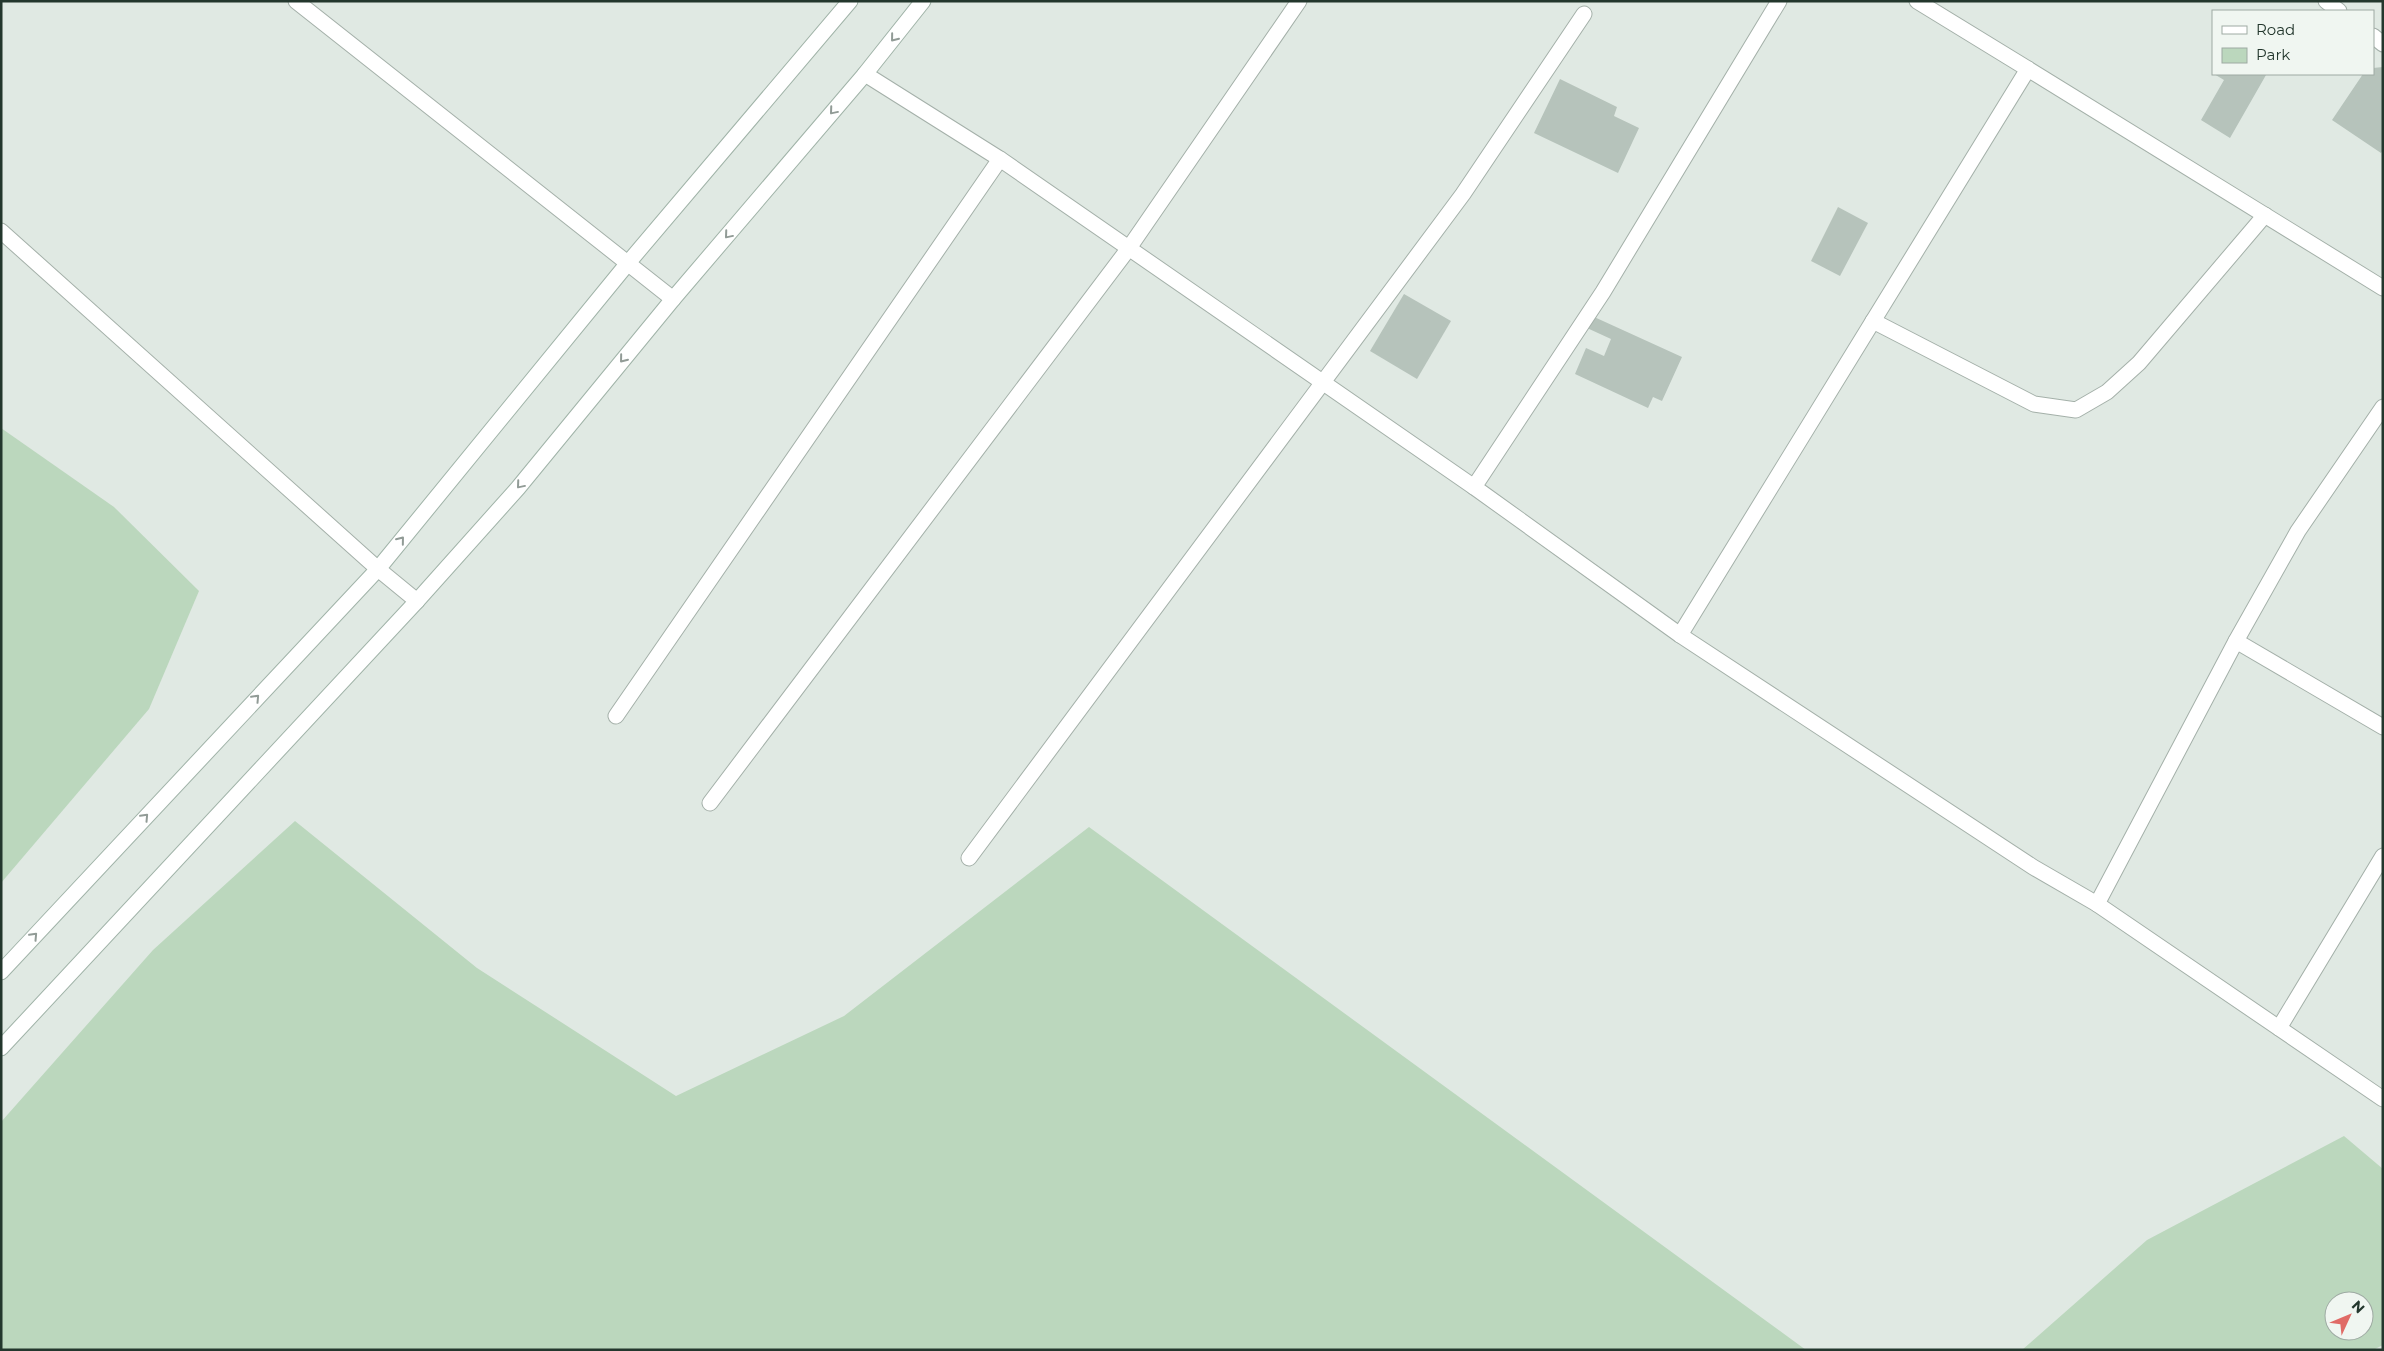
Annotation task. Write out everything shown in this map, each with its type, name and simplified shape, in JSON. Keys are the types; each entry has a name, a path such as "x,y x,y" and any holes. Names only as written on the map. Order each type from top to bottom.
{"street":[{"path":"296,1 673,299"},
{"path":"1,972 378,569 628,263 850,1"},
{"path":"1,1048 417,601 518,488 673,299 865,74 923,1"},
{"path":"710,803 1128,248 1299,1"},
{"path":"1474,488 1603,292 1778,1"},
{"path":"1917,1 2383,288"},
{"path":"2326,1 2338,10"},
{"path":"969,858 1463,194 1584,14"},
{"path":"1680,635 2028,69"},
{"path":"865,74 1000,159 1474,488 1680,635 2033,867 2097,904 2383,1099"},
{"path":"616,716 1000,159"},
{"path":"1873,321 2034,404 2076,410 2107,392 2139,363 2265,215"},
{"path":"1,231 378,569 417,601"},
{"path":"2097,904 2236,641 2298,531 2383,406"},
{"path":"2236,641 2383,727"},
{"path":"2279,1028 2383,856"}],"green space":[{"path":"1,428 114,507 199,591 149,709 1,883"},
{"path":"295,821 477,968 676,1096 844,1016 1089,827 1806,1350 1,1350 1,1122 153,950"},
{"path":"2344,1136 2383,1169 2383,1345 2373,1350 2022,1350 2147,1240"}],"building":[{"path":"2383,67 2383,150 2381,153 2332,120 2362,75 2374,75 2374,68"},
{"path":"2216,75 2266,75 2230,138 2201,120 2224,80"},
{"path":"1560,79 1617,107 1614,116 1639,128 1618,173 1534,133"},
{"path":"1838,207 1868,223 1840,276 1811,261"},
{"path":"1404,294 1451,321 1417,379 1370,351"},
{"path":"1592,316 1682,357 1662,401 1653,397 1648,408 1575,374 1586,348 1604,356 1611,339 1587,328"}]}
